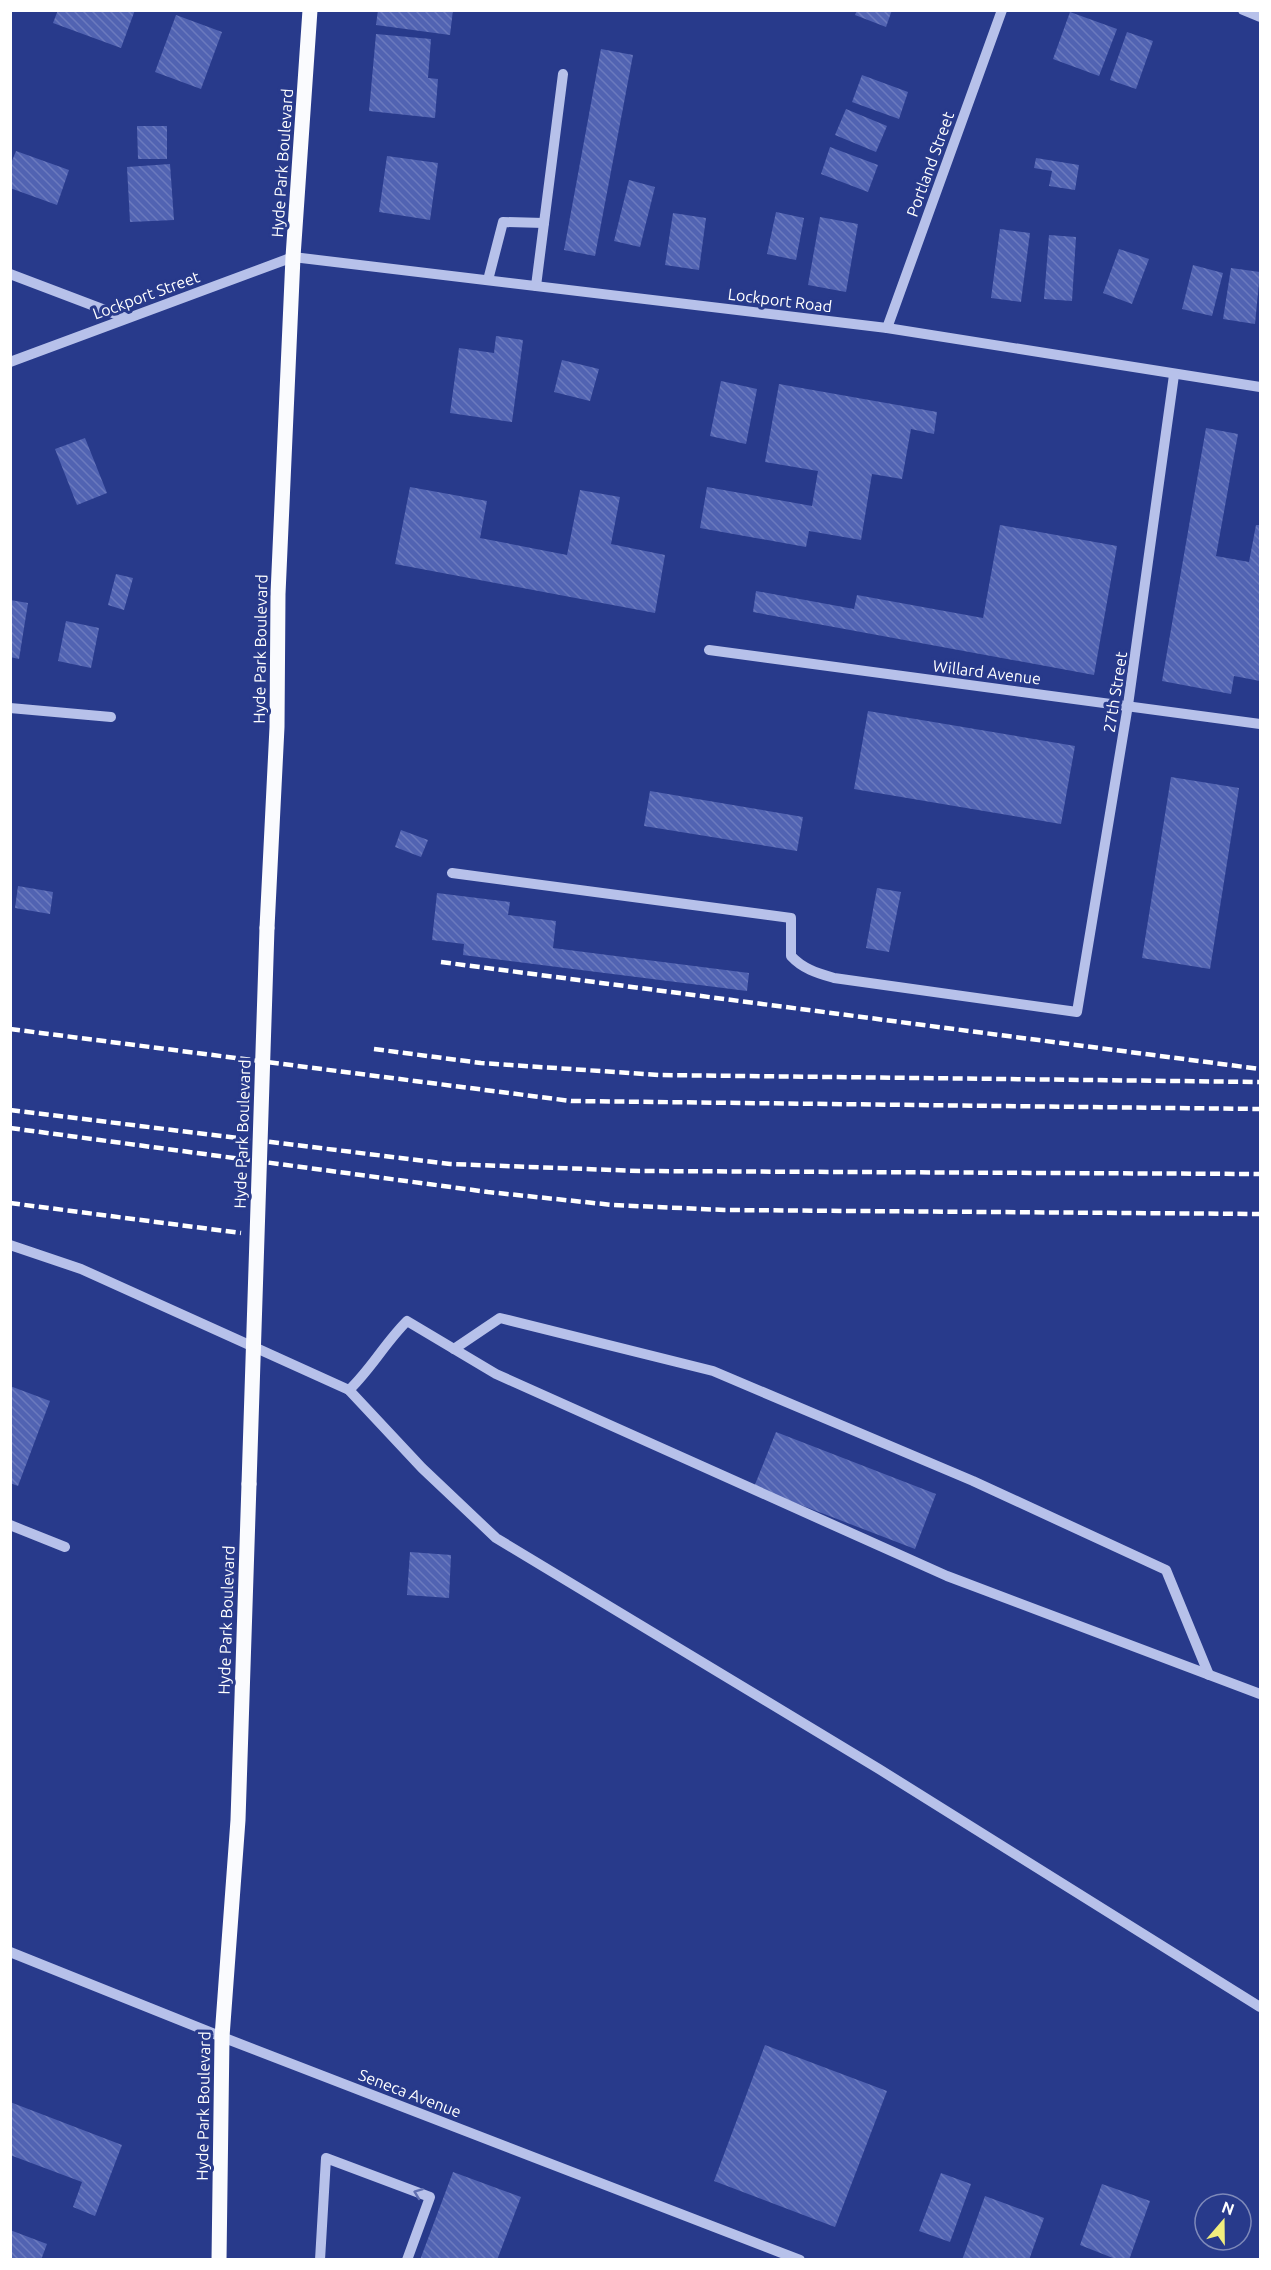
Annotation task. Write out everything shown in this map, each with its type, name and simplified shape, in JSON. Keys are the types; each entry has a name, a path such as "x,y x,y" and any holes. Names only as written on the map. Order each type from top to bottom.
{"main road":[{"name":"Hyde Park Boulevard","path":"219,2259 222,2037 237,1820 267,928 277,727 278,594 293,257 310,10"}],"street":[{"name":"Portland Street","path":"887,328 1002,10"},
{"path":"1243,10 1260,17"},
{"path":"536,286 563,74"},
{"path":"488,280 502,222 544,223"},
{"name":"Lockport Road","path":"293,257 887,328 1260,387"},
{"name":"Lockport Street","path":"10,362 293,257"},
{"path":"10,274 126,318"},
{"name":"27th Street","path":"452,873 791,918 791,956 799,965 809,970 834,978 1077,1012 1128,705 1174,375"},
{"name":"Willard Avenue","path":"709,650 1260,724"},
{"path":"10,708 111,717"},
{"path":"10,1245 81,1269 349,1390 422,1468 496,1538 879,1769 1260,2007"},
{"path":"454,1349 500,1318 713,1371 973,1481 1166,1570 1209,1675"},
{"path":"349,1390 368,1369 389,1339 407,1321 496,1374 946,1575 1260,1694"},
{"path":"10,1525 65,1547"},
{"name":"Seneca Avenue","path":"10,1952 222,2037 801,2259"},
{"path":"320,2259 326,2158 430,2197 407,2259"}],"building":[{"path":"58,10 135,10 121,48 53,23"},
{"path":"378,10 453,10 450,35 376,25"},
{"path":"857,10 892,10 886,27 855,15"},
{"path":"1070,12 1117,29 1099,76 1053,59"},
{"path":"176,15 222,32 201,89 155,72"},
{"path":"1127,32 1153,41 1136,89 1110,80"},
{"path":"376,34 431,39 428,78 438,79 435,118 369,111"},
{"path":"601,49 633,55 595,256 564,250"},
{"path":"862,75 908,92 899,119 852,102"},
{"path":"846,109 887,126 876,152 835,135"},
{"path":"137,126 167,126 167,159 138,159"},
{"path":"830,147 878,165 868,192 821,174"},
{"path":"16,151 69,170 57,205 10,188 10,166"},
{"path":"387,156 438,163 430,220 379,212"},
{"path":"1036,158 1079,165 1075,190 1049,186 1052,171 1034,168"},
{"path":"170,164 174,220 130,222 127,167"},
{"path":"629,180 655,187 640,247 614,241"},
{"path":"776,212 804,218 796,260 767,254"},
{"path":"673,213 706,218 699,270 665,265"},
{"path":"820,217 858,224 846,292 808,285"},
{"path":"1000,229 1030,233 1021,302 991,298"},
{"path":"1049,235 1076,237 1072,301 1044,299"},
{"path":"1119,249 1149,259 1132,304 1103,293"},
{"path":"1193,265 1223,273 1212,316 1182,309"},
{"path":"1231,268 1260,272 1255,324 1223,319"},
{"path":"496,336 523,340 512,422 450,413 459,348 494,353"},
{"path":"562,360 599,369 590,401 554,392"},
{"path":"721,381 757,389 746,444 710,436"},
{"path":"779,384 937,412 934,434 911,429 902,479 872,474 861,540 809,531 806,547 700,528 707,487 812,506 818,471 765,462"},
{"path":"1206,428 1238,434 1216,556 1249,562 1256,525 1260,525 1260,681 1234,676 1231,694 1162,681"},
{"path":"85,438 107,493 77,505 55,449"},
{"path":"410,487 487,501 480,538 567,555 580,490 620,497 611,544 665,555 655,613 395,564"},
{"path":"1000,525 1117,546 1094,675 753,612 756,591 854,609 857,595 983,618"},
{"path":"116,574 133,578 124,610 108,605"},
{"path":"10,600 28,603 19,659 10,657"},
{"path":"66,621 99,628 91,668 58,661"},
{"path":"868,711 1075,746 1061,824 854,789"},
{"path":"1171,777 1239,788 1210,969 1142,958"},
{"path":"650,791 803,817 797,851 644,826"},
{"path":"401,830 428,840 421,857 395,847"},
{"path":"18,886 53,892 50,914 15,908"},
{"path":"877,888 901,892 889,952 866,948"},
{"path":"437,893 510,902 508,915 556,921 553,948 749,973 747,991 463,955 464,944 432,940"},
{"path":"10,1386 50,1401 18,1486 10,1483"},
{"path":"776,1432 936,1494 915,1549 754,1487"},
{"path":"410,1552 451,1555 449,1598 407,1595"},
{"path":"765,2045 887,2091 835,2227 714,2181"},
{"path":"10,2102 122,2145 95,2216 73,2207 82,2182 10,2155"},
{"path":"453,2172 521,2197 497,2260 420,2260"},
{"path":"941,2173 971,2184 950,2242 919,2231"},
{"path":"1102,2184 1150,2201 1129,2260 1118,2260 1080,2245"},
{"path":"985,2196 1044,2218 1029,2260 962,2260"},
{"path":"10,2230 47,2244 41,2260 10,2260"}],"railway":[{"path":"441,962 1260,1069"},
{"path":"10,1029 571,1101 1260,1109"},
{"path":"374,1049 481,1063 659,1075 1260,1082"},
{"path":"10,1110 450,1164 640,1171 1260,1174"},
{"path":"10,1128 488,1192 613,1205 724,1210 1260,1214"},
{"path":"10,1203 241,1233"}]}
